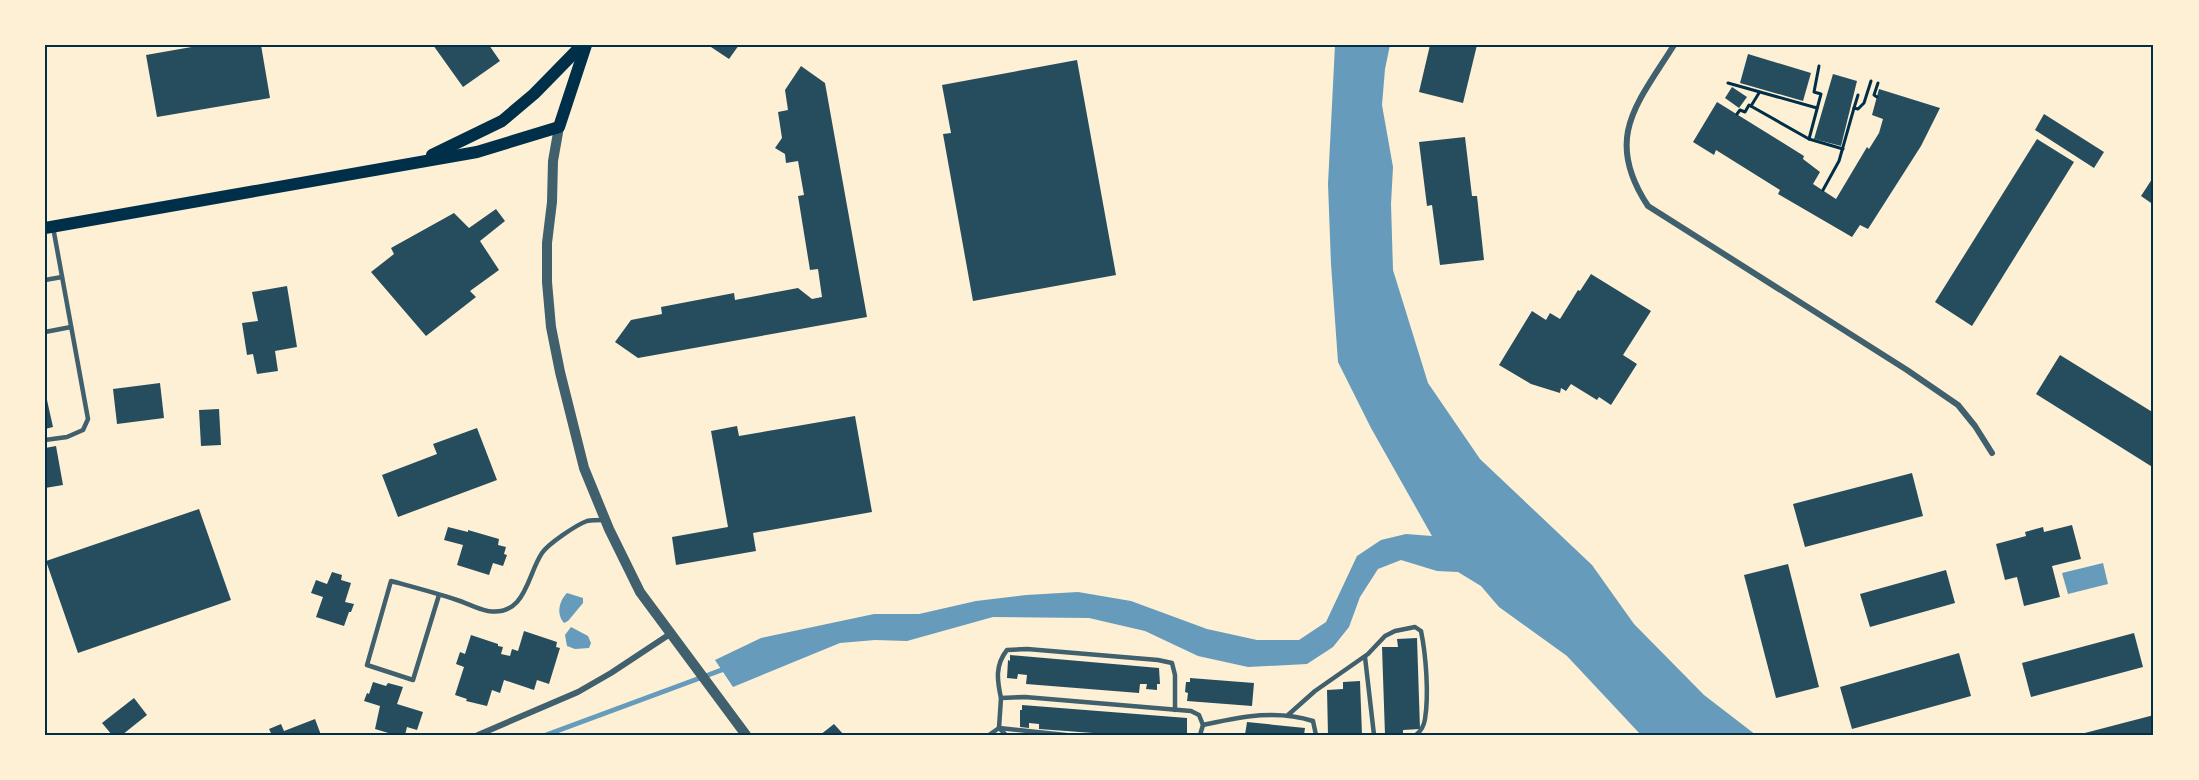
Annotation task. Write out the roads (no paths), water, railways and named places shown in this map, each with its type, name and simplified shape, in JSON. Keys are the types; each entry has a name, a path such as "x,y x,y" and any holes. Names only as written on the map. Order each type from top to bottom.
{"main road":[{"path":"49,228 477,152 559,127 584,45"},
{"path":"418,162 502,121 584,45"}],"street":[{"path":"1674,45 1631,116 1627,134 1627,156 1631,175 1648,206 1907,370 1958,405 1992,453"},
{"path":"559,127 553,161 552,202 547,243 547,282 551,327 584,468 605,520 640,592 746,735"},
{"path":"478,735 578,692 670,634"}],"lane":[{"path":"45,440 67,437 83,430 88,419 62,277 49,228"},
{"path":"45,280 62,277"},
{"path":"45,332 71,327"},
{"path":"439,595 413,681 367,665 391,581 439,595 488,611 503,610 518,603 542,553 557,539 586,521 605,520"},
{"path":"1288,715 1315,691 1365,657 1385,636 1395,631 1415,627 1421,631 1425,652 1425,720 1416,735"},
{"path":"1006,735 999,728 1001,698 998,680 1000,658 1007,650 1027,649 1172,663 1175,675 1175,710"},
{"path":"1365,657 1374,735"},
{"path":"1001,698 1025,697 1191,711 1199,715 1203,725 1200,735"},
{"path":"1203,725 1250,715 1288,715 1313,722 1316,735"},
{"path":"989,735 999,728 1066,735"}],"water":[{"path":"1335,45 1390,45 1382,105 1393,167 1391,204 1393,270 1428,383 1480,459 1592,565 1634,624 1704,695 1756,735 1641,735 1567,656 1499,607 1481,586 1458,572 1437,571 1401,560 1378,569 1360,597 1349,627 1333,647 1307,664 1248,667 1198,656 1145,631 1089,618 993,617 907,641 875,640 840,643 733,687 715,660 761,638 874,614 919,614 976,601 1026,595 1078,592 1131,601 1207,629 1257,640 1299,640 1326,622 1357,556 1381,540 1406,534 1432,536 1371,428 1338,362 1328,184"},
{"path":"2103,563 2108,584 2068,594 2062,573"},
{"path":"567,593 583,598 583,603 564,623 560,616 560,608"},
{"path":"571,627 588,636 591,643 589,648 575,649 567,646 565,635"}],"waterway":[{"path":"546,735 727,668"}]}
